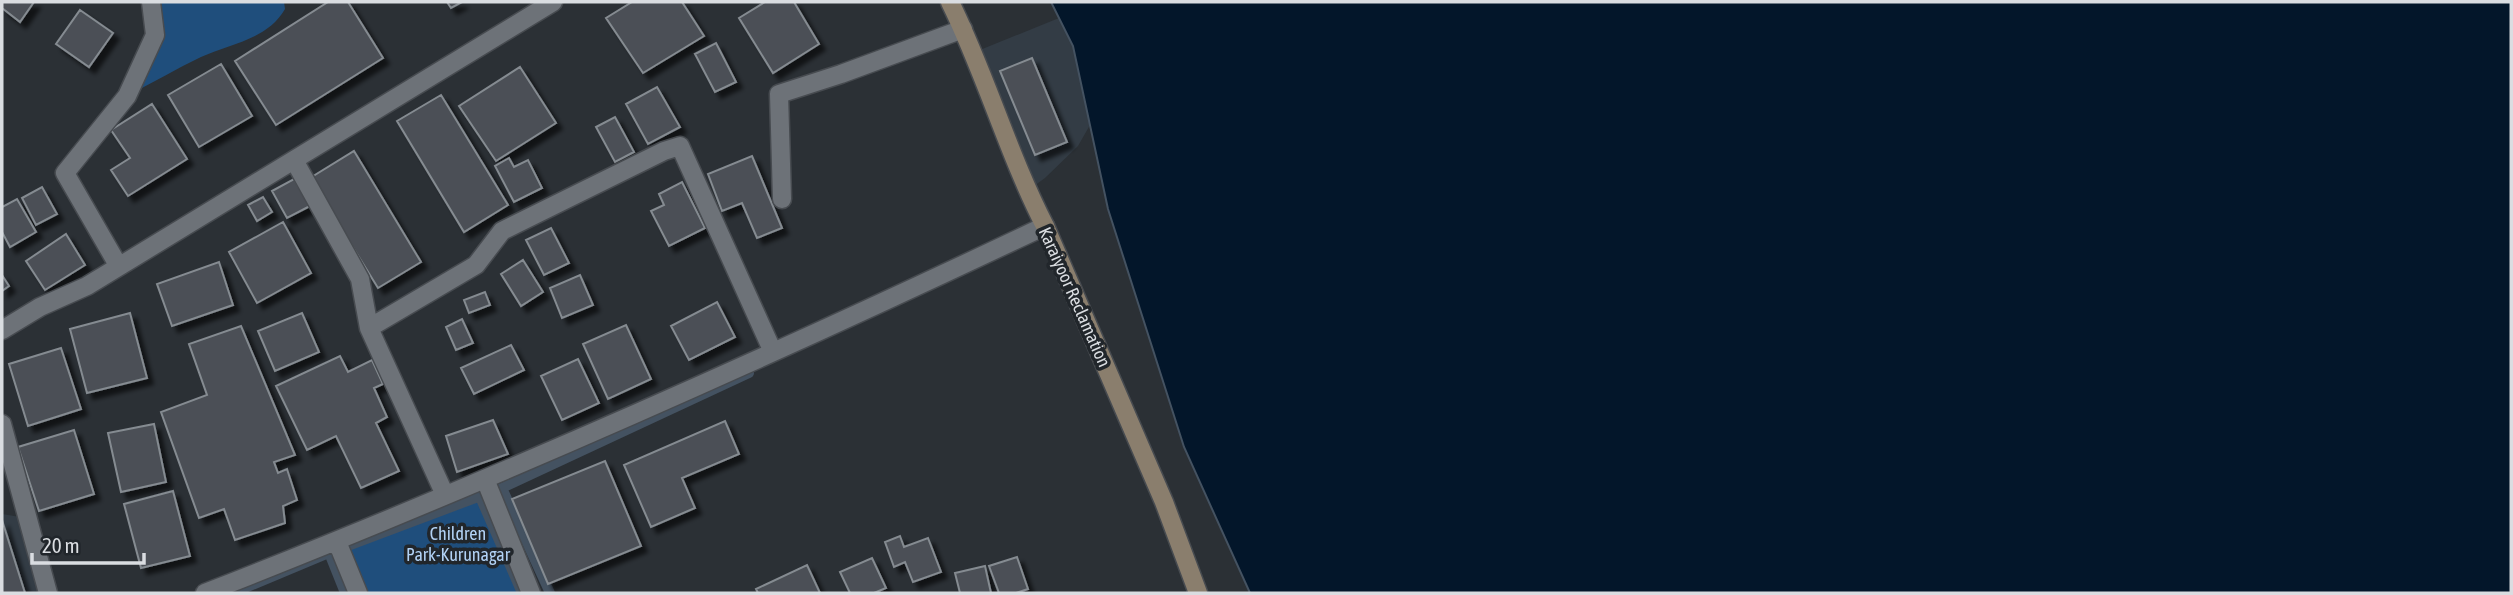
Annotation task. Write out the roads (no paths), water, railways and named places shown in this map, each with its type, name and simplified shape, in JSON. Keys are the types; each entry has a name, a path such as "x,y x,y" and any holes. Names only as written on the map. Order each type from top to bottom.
{"main road":[{"name":"Karaiyoor Reclamation","path":"950,2 975,52 1027,191 1045,226 1164,502 1198,593"}],"street":[{"path":"118,265 65,173 127,96 155,35 151,2"},
{"path":"2,330 40,307 87,286 553,2"},
{"path":"782,200 779,94 963,29"},
{"path":"369,328 476,265 502,231 664,151 680,146 773,352"},
{"path":"294,160 359,279 369,328 445,495"},
{"path":"205,593 334,543 485,479 841,323 1045,226"},
{"path":"2,424 48,593"},
{"path":"485,479 531,593"},
{"path":"334,543 340,549 358,593"}],"waterway":[{"path":"233,593 329,553 502,488 749,373"},
{"path":"502,488 550,593"},
{"path":"480,497 522,593"},
{"path":"329,553 345,593"}],"park label":[{"name":"Children Park-Kurunagar","path":"458,543"}]}
